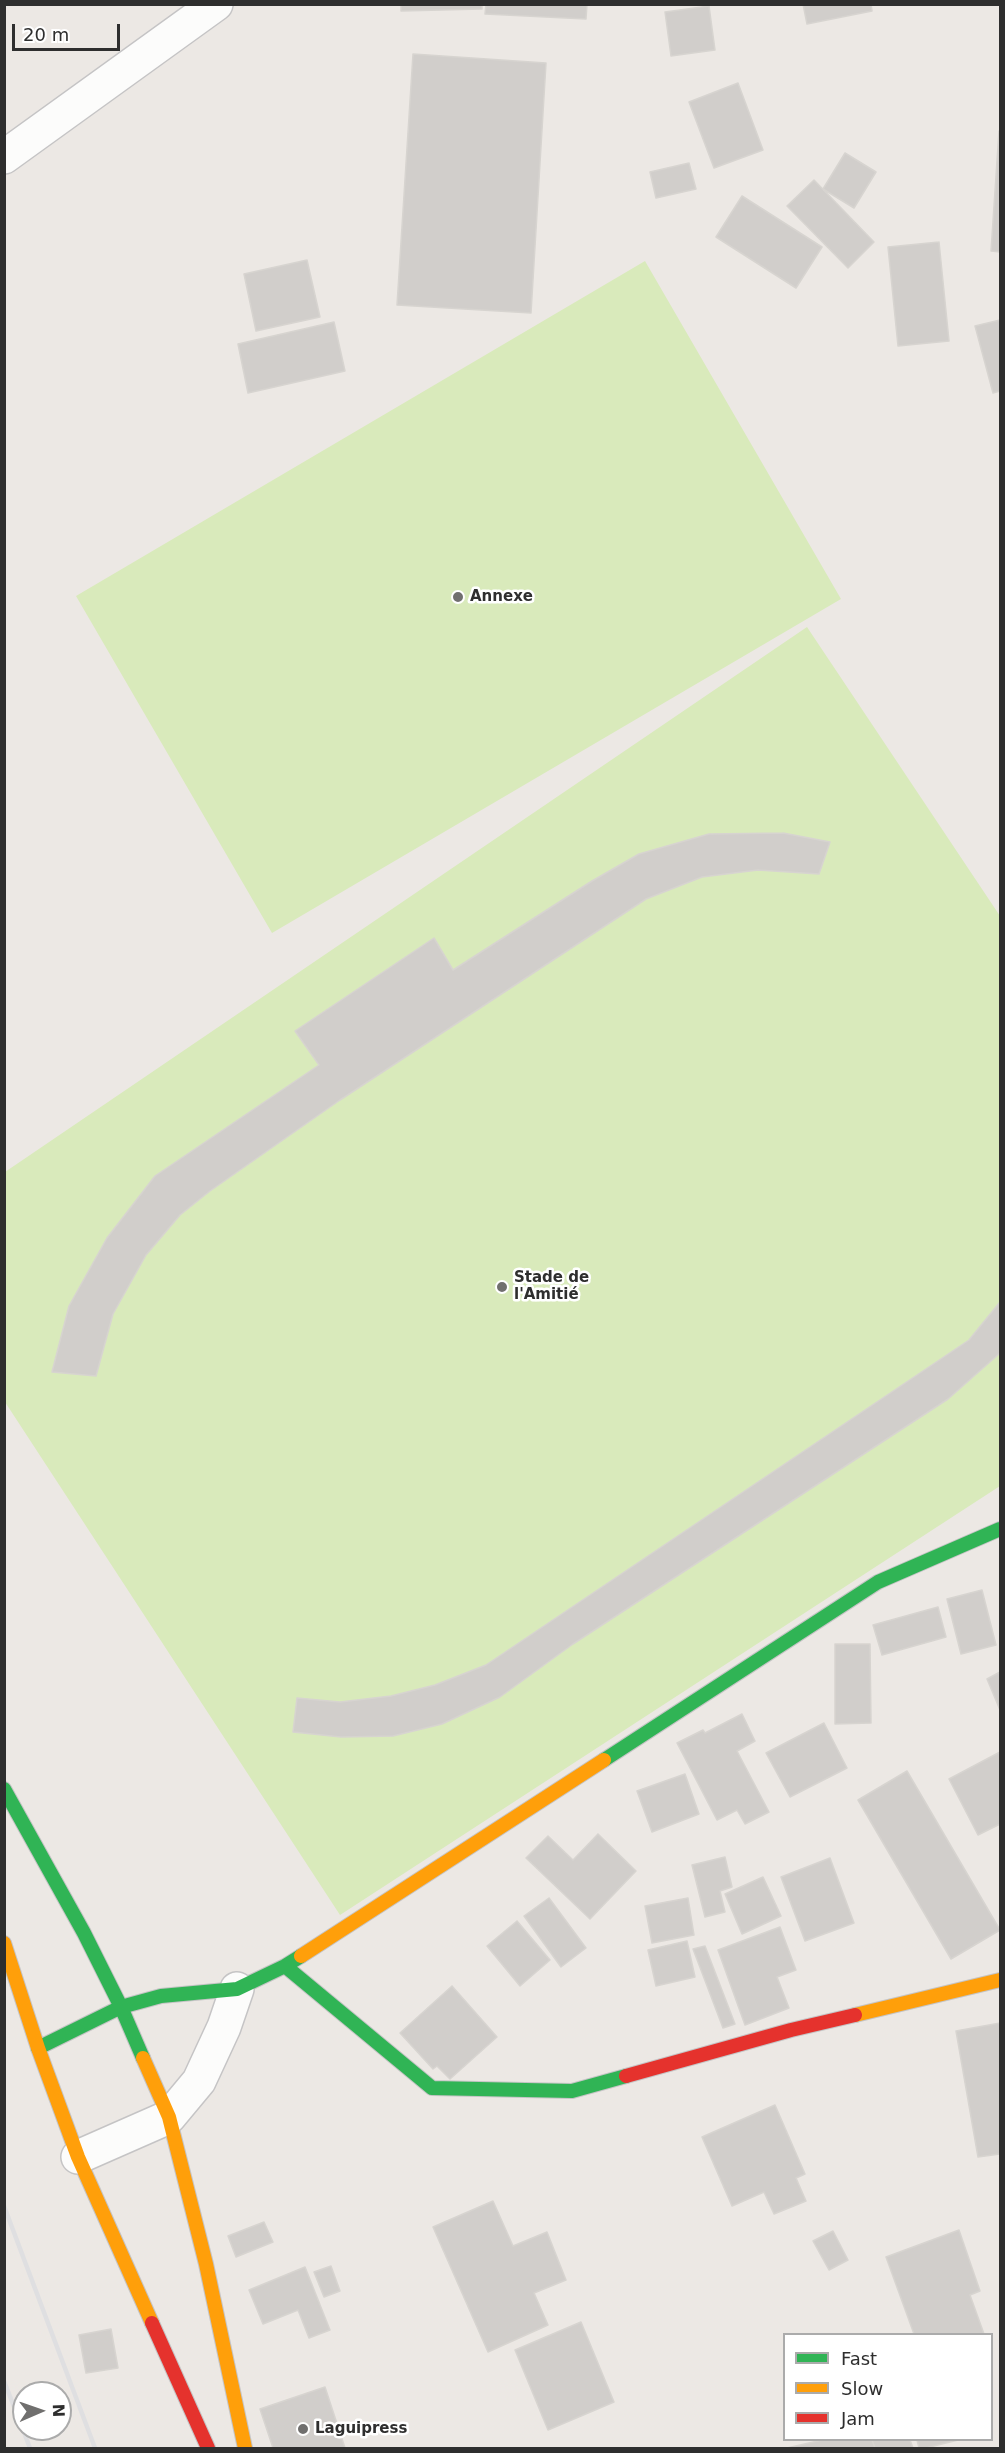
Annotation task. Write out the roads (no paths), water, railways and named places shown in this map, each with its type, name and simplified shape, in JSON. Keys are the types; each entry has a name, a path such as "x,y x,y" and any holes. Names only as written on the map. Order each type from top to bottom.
{"street":[{"path":"4,157 216,4"},
{"path":"38,2048 121,2007 161,1996 237,1989 285,1966 878,1582 1000,1529"},
{"path":"4,1789 84,1933 121,2007 169,2117 207,2264 245,2448"},
{"path":"4,1943 38,2048 78,2157 208,2448"},
{"path":"285,1966 432,2088 572,2091 791,2030 1000,1980"},
{"path":"78,2157 169,2117 199,2081 224,2027 237,1989"}],"railway":[{"path":"4,2206 95,2448"},
{"path":"4,2381 30,2448"}],"place":[{"name":"Annexe","path":"458,597"},
{"name":"Stade de l'Amitié","path":"502,1287"},
{"name":"Laguipress","path":"303,2429"}]}
